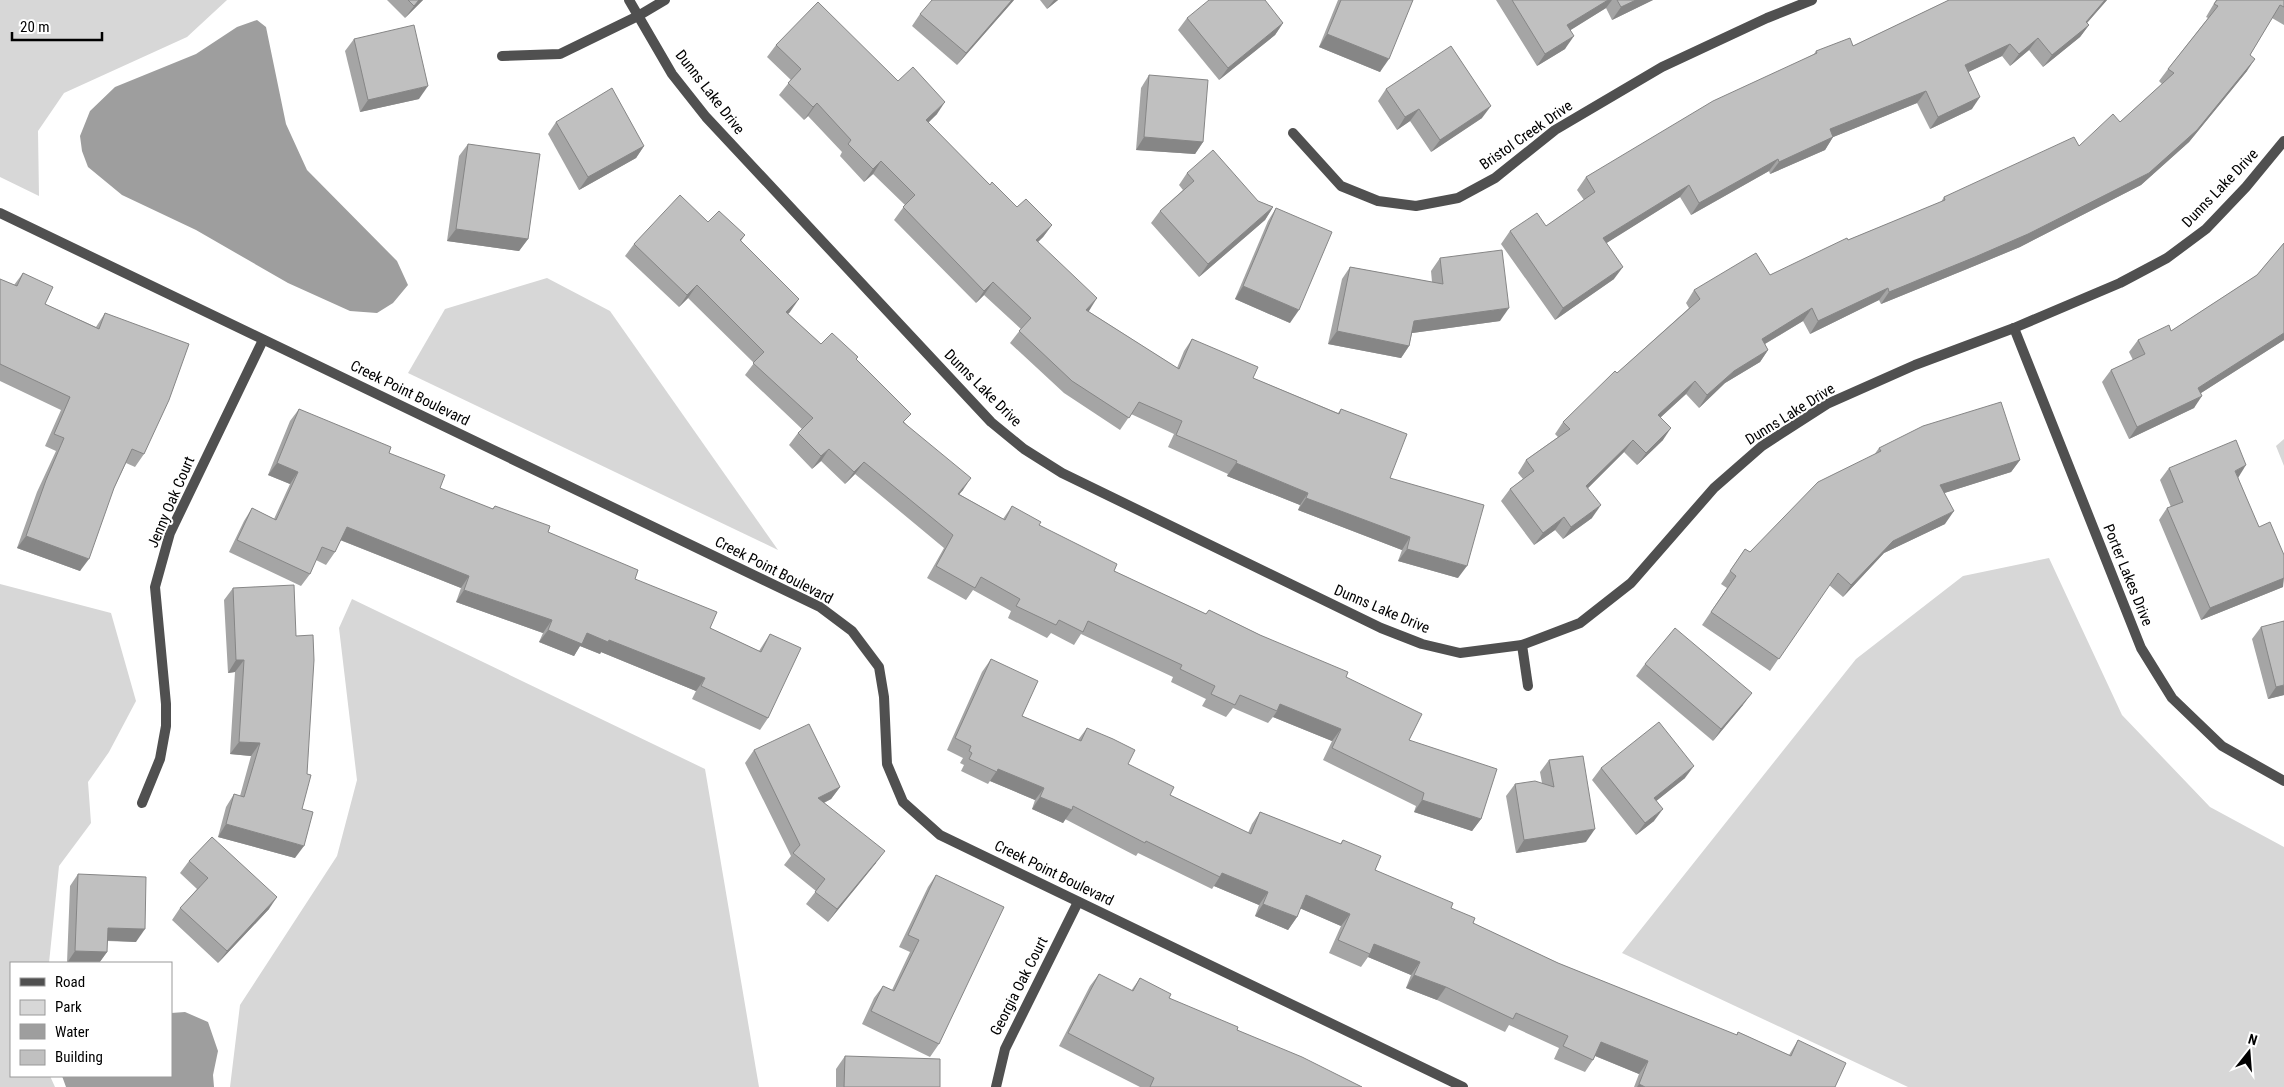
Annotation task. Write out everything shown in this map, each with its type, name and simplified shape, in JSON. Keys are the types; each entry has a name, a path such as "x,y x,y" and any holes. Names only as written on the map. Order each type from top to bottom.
{"street":[{"name":"Dunns Lake Drive","path":"629,0 672,74 706,117 991,422 1024,449 1062,473 1381,628 1422,644 1460,653 1522,645 1580,623 1624,589 1714,488 1762,446 1827,404 1915,365 2014,328 2120,283 2167,258 2206,229 2246,187 2284,141"},
{"path":"502,56 560,54 638,16 665,0"},
{"name":"Bristol Creek Drive","path":"1293,133 1341,186 1378,201 1416,206 1458,198 1495,178 1555,130 1662,67 1767,18 1812,0"},
{"name":"Creek Point Boulevard","path":"0,214 820,607 852,631 879,667 884,697 887,764 903,802 940,835 1463,1087"},
{"name":"Porter Lakes Drive","path":"2014,328 2141,648 2172,698 2222,746 2284,781"},
{"name":"Jenny Oak Court","path":"142,804 160,759 166,726 166,704 154,587 170,534 263,340"},
{"path":"1522,645 1528,686"},
{"name":"Georgia Oak Court","path":"996,1087 1005,1049 1078,902"}],"green space":[{"path":"0,0 227,0 187,37 64,93 38,131 39,196 0,177"},
{"path":"547,278 610,311 778,550 408,373 445,309"},
{"path":"2284,439 2284,466 2276,446"},
{"path":"2049,558 2122,715 2210,807 2284,847 2284,1087 1908,1087 1622,953 1856,659 1963,576"},
{"path":"0,584 111,613 136,701 109,752 88,782 91,823 59,866 49,962 10,962 10,1077 50,1077 55,1087 0,1087"},
{"path":"352,599 705,769 759,1087 230,1087 240,1005 337,856 357,780 339,628"}],"water":[{"path":"257,20 266,27 286,124 307,170 397,261 408,285 393,303 377,313 350,311 288,283 196,230 122,195 88,167 82,151 80,136 90,111 115,87 196,54 237,27"},
{"path":"185,1012 208,1022 218,1051 213,1075 214,1087 66,1087 62,1077 172,1077 172,1013"}],"building":[{"path":"408,0 419,0 414,6"},
{"path":"932,0 1012,0 966,53 920,14"},
{"path":"1209,0 1265,0 1283,23 1228,68 1187,18"},
{"path":"1341,0 1413,0 1389,59 1327,34"},
{"path":"1512,0 1608,0 1567,25 1574,36 1545,54"},
{"path":"1617,0 1636,0 1621,7"},
{"path":"1949,0 2105,0 2086,22 2089,25 2052,55 2038,38 2019,54 2010,44 1965,65 1980,97 1938,117 1926,91 1830,129 1833,137 1779,162 1778,159 1699,203 1689,185 1603,238 1623,267 1563,308 1510,231 1537,213 1546,226 1595,192 1586,177 1713,101 1817,53 1816,51 1850,38 1853,46"},
{"path":"2217,0 2284,0 2284,7 2280,5 2250,55 2255,59 2197,130 2149,173 2028,234 1889,292 1888,288 1818,321 1812,308 1762,339 1768,350 1734,371 1707,395 1695,381 1658,415 1671,428 1646,453 1633,440 1586,486 1601,505 1571,527 1564,517 1543,533 1510,489 1534,471 1526,460 1570,429 1563,422 1615,371 1617,373 1700,299 1694,290 1756,253 1770,275 1847,238 1848,240 1945,200 1944,197 2074,137 2079,146 2113,114 2120,122 2174,73 2168,69 2218,6 2214,4"},
{"path":"818,2 898,81 913,67 945,102 926,120 990,185 992,182 1017,207 1026,199 1052,225 1036,240 1097,298 1086,310 1179,369 1192,339 1258,367 1253,378 1339,414 1341,409 1407,434 1390,478 1484,505 1467,566 1407,549 1410,537 1306,498 1308,493 1176,435 1182,421 1139,402 1129,418 1072,381 1019,331 1031,318 993,282 984,291 903,207 915,195 881,161 873,169 848,144 851,140 817,103 813,107 788,83 801,69 776,45"},
{"path":"414,25 428,86 368,100 354,39"},
{"path":"1451,46 1491,106 1440,140 1419,109 1405,117 1386,89"},
{"path":"1149,75 1208,80 1203,142 1144,137"},
{"path":"612,88 644,146 588,177 556,122"},
{"path":"468,144 540,154 528,239 456,229"},
{"path":"1213,150 1258,201 1273,207 1208,264 1160,211 1194,181 1187,173"},
{"path":"680,195 708,222 719,211 745,235 740,240 799,299 786,312 821,344 832,333 858,357 856,359 911,414 903,422 971,478 958,494 1005,520 1012,506 1041,522 1039,525 1117,564 1114,571 1206,614 1209,610 1260,635 1348,672 1346,677 1422,714 1409,740 1497,769 1481,819 1422,800 1424,793 1332,748 1341,729 1280,704 1277,711 1240,695 1235,705 1211,694 1215,686 1180,669 1182,665 1088,621 1083,632 1059,620 1056,625 1016,606 1020,599 981,577 975,588 936,566 953,535 864,462 854,472 829,449 821,456 798,433 813,418 753,363 764,352 697,285 687,295 634,244"},
{"path":"1276,208 1332,232 1299,310 1243,286"},
{"path":"2284,243 2284,333 2198,388 2202,396 2137,427 2111,370 2145,354 2138,340 2169,325 2171,331 2257,275"},
{"path":"1502,250 1509,308 1414,321 1409,346 1337,331 1350,267 1443,284 1440,258"},
{"path":"23,273 53,287 45,304 99,329 105,313 189,344 169,400 144,454 132,449 114,488 89,559 26,536 46,480 64,438 54,434 70,397 0,364 0,279 17,286"},
{"path":"2001,402 2020,460 1940,485 1954,511 1893,541 1851,585 1838,573 1779,659 1711,612 1736,576 1730,571 1745,549 1750,552 1818,482 1881,451 1879,448 1923,426"},
{"path":"299,409 391,447 389,453 445,475 440,488 493,509 495,506 550,526 548,532 638,570 635,579 717,612 710,628 761,652 770,634 801,648 768,718 701,686 705,678 587,633 582,644 548,630 552,620 464,590 469,576 347,527 335,552 322,547 310,574 237,540 252,508 276,520 298,472 277,463"},
{"path":"2236,440 2246,465 2235,471 2259,527 2270,522 2284,555 2284,578 2210,608 2167,508 2183,502 2169,468"},
{"path":"294,585 296,636 313,635 314,660 307,774 311,775 302,809 313,812 304,846 226,824 234,794 244,797 260,743 239,742 244,660 236,660 233,588"},
{"path":"2284,621 2284,685 2276,687 2261,627"},
{"path":"1675,628 1752,693 1721,729 1645,664"},
{"path":"991,659 1038,681 1022,716 1081,741 1087,728 1135,750 1128,764 1174,787 1170,795 1251,834 1260,812 1341,844 1343,840 1381,856 1375,870 1453,903 1451,908 1475,918 1473,923 1558,963 1737,1035 1738,1032 1791,1056 1798,1040 1846,1063 1835,1087 1645,1087 1639,1084 1648,1061 1601,1042 1593,1060 1563,1046 1568,1036 1516,1013 1513,1019 1446,987 1414,975 1420,962 1374,944 1370,954 1338,940 1350,914 1306,895 1297,917 1263,904 1268,892 1222,873 1220,877 1146,841 1145,843 1073,806 1072,810 1040,797 1044,788 998,769 997,772 969,759 972,753 969,751 971,746 955,738"},
{"path":"1659,722 1694,766 1654,798 1663,809 1645,823 1601,768"},
{"path":"809,724 840,787 818,798 885,851 837,909 815,892 825,879 793,853 800,845 754,750"},
{"path":"1583,756 1595,829 1524,840 1515,784 1535,781 1554,787 1549,760"},
{"path":"212,837 277,897 227,951 180,908 208,878 189,861"},
{"path":"78,874 146,877 145,929 108,928 107,952 75,951"},
{"path":"936,875 1004,907 939,1044 871,1011 883,986 894,991 919,940 908,935"},
{"path":"1099,974 1133,991 1140,978 1171,994 1169,998 1238,1027 1237,1030 1302,1057 1362,1087 1150,1087 1154,1078 1068,1033"},
{"path":"845,1056 940,1059 940,1087 844,1087"}]}
